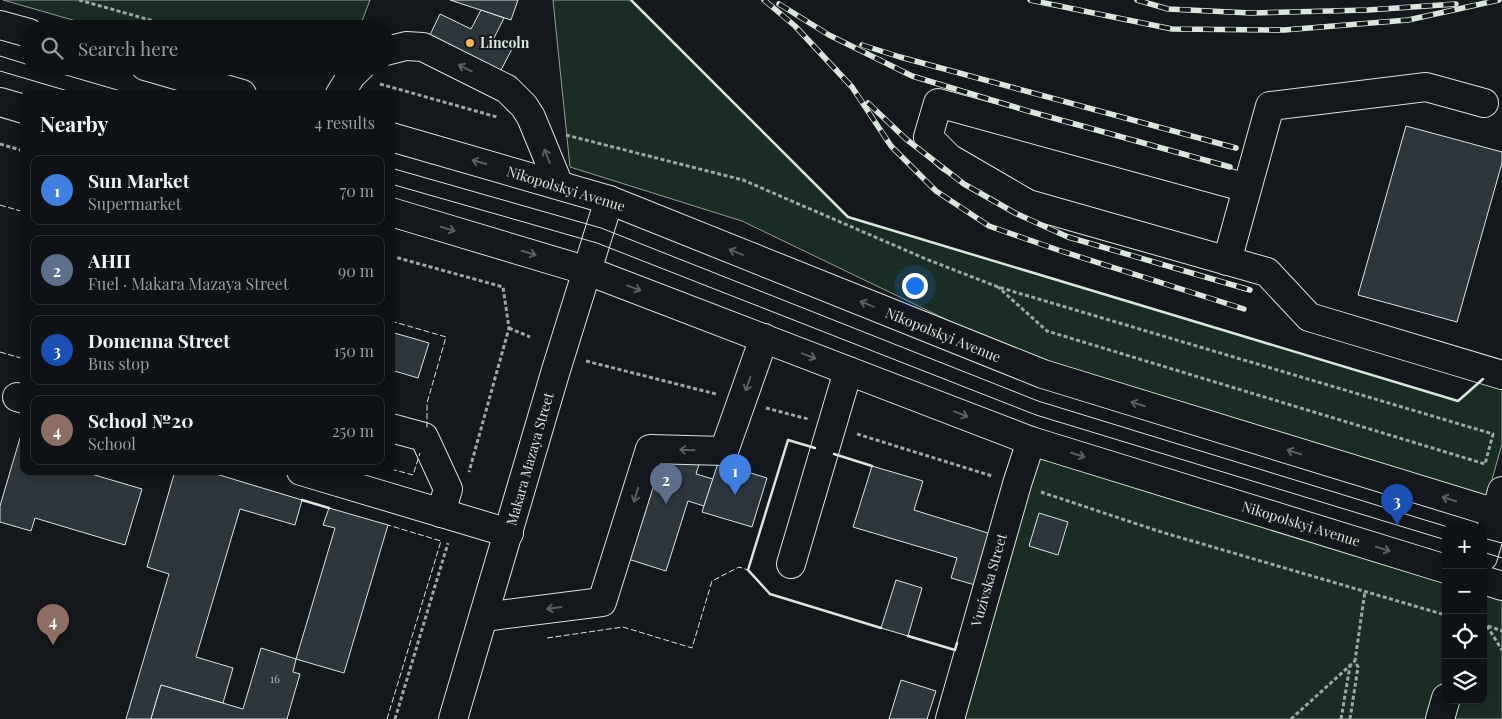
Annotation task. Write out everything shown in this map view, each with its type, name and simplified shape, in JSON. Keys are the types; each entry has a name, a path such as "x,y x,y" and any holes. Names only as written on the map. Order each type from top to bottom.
{"main road":[{"path":"0,25 20,31"},
{"path":"395,49 406,46 423,47 507,89 524,106 536,128 559,185"},
{"path":"176,75 228,90"},
{"path":"1227,261 1270,106 1426,87 1484,103"},
{"path":"0,102 20,108"},
{"path":"1247,188 938,103 928,137 949,158 1028,204 1267,272 1309,317 1502,375"},
{"name":"Nikopolskyi Avenue","path":"395,138 609,200 1043,374 1500,506"},
{"name":"Makara Mazaya Street","path":"453,719 556,370 609,200"},
{"name":"Nikopolskyi Avenue","path":"395,213 588,271 1031,441 1442,567"},
{"path":"484,617 602,602 650,448 724,451 764,338"},
{"path":"791,564 848,371"},
{"path":"395,429 424,438 448,489 441,513"},
{"name":"Vuzivska Street","path":"950,719 1031,441"},
{"path":"315,475 509,533"},
{"path":"1487,545 1500,506"},
{"path":"1487,581 1502,586"},
{"path":"1440,719 1444,704"}],"path":[{"path":"79,0 150,20"},
{"path":"351,79 393,90"},
{"path":"395,91 743,180 926,259 998,286 1493,434 1485,464 1047,331 998,286"},
{"path":"0,144 20,150"},
{"path":"395,257 503,287 509,328 530,337"},
{"path":"1350,719 1358,667 1355,661 1365,591"},
{"path":"1502,631 1487,626 1502,650"},
{"path":"1291,719 1355,661"},
{"path":"1341,719 1350,665"}],"green space":[{"path":"3,0 370,0 362,20 73,20"},
{"path":"553,0 631,0 848,217 1458,401 1502,363 1502,444 1486,501 1049,369 742,221 570,167"},
{"path":"1037,454 1442,580 1442,704 1487,704 1487,593 1502,598 1502,719 960,719"}],"building":[{"path":"450,0 518,0 511,20"},
{"path":"481,10 504,18 493,40 512,49 500,72 429,37 440,14 471,29"},
{"path":"1406,126 1502,152 1502,163 1457,322 1358,295"},
{"path":"395,333 429,343 418,378 395,371"},
{"path":"666,437 704,448 696,474 713,479 704,506 688,501 666,571 628,559"},
{"path":"20,438 20,475 95,475 142,489 125,545 35,518 31,531 0,522 0,506"},
{"path":"718,463 767,478 752,527 702,512"},
{"path":"872,466 923,481 914,510 991,534 975,585 951,578 957,558 853,527"},
{"path":"174,475 219,475 302,500 295,525 240,509 196,657 233,668 223,703 161,685 151,719 126,719 169,574 147,567"},
{"path":"329,508 388,525 344,673 296,659 335,528 323,525"},
{"path":"1039,513 1068,522 1058,555 1029,546"},
{"path":"896,580 922,588 908,636 881,628"},
{"path":"261,648 296,659 293,672 300,674 287,719 151,719 161,685 243,709"},
{"path":"901,680 936,691 927,719 889,719"}],"tram line":[{"path":"0,56 20,62"},
{"path":"0,71 64,90"},
{"path":"66,75 117,90"},
{"path":"395,169 601,228 1038,401 1442,525"},
{"path":"395,185 597,243 1036,415 1442,539"},
{"path":"1487,539 1502,543"},
{"path":"1487,553 1502,558"}],"railway":[{"path":"764,0 795,26 852,87 891,146 936,191 989,226 1244,309"},
{"path":"1030,0 1172,29 1284,30 1408,20 1499,0"},
{"path":"1137,0 1168,9 1251,13 1368,10 1456,4"},
{"path":"779,4 829,35 912,76 1028,111 1230,167"},
{"path":"862,45 1236,148"},
{"path":"868,103 906,139 964,184 1015,213 1068,237 1250,290"}],"fence":[{"path":"0,205 20,211"},
{"path":"395,322 446,337 427,403 427,429"},
{"path":"0,352 20,358"},
{"path":"395,470 413,475 420,453"},
{"path":"387,719 441,541 388,525"},
{"path":"547,638 623,627 692,648 712,581 739,567 748,570"}],"wall":[{"path":"631,0 848,217 1458,401 1483,379"},
{"path":"815,448 788,440 748,570 770,594 881,628"},
{"path":"834,454 872,466"},
{"path":"302,500 329,508"},
{"path":"908,636 955,650 957,643"}],"place":[{"name":"Lincoln","path":"470,43"},
{"name":"Sun Market","path":"735,495"},
{"name":"АНП","path":"666,504"},
{"name":"Domenna Street","path":"1397,525"},
{"name":"School №20","path":"53,645"}]}
